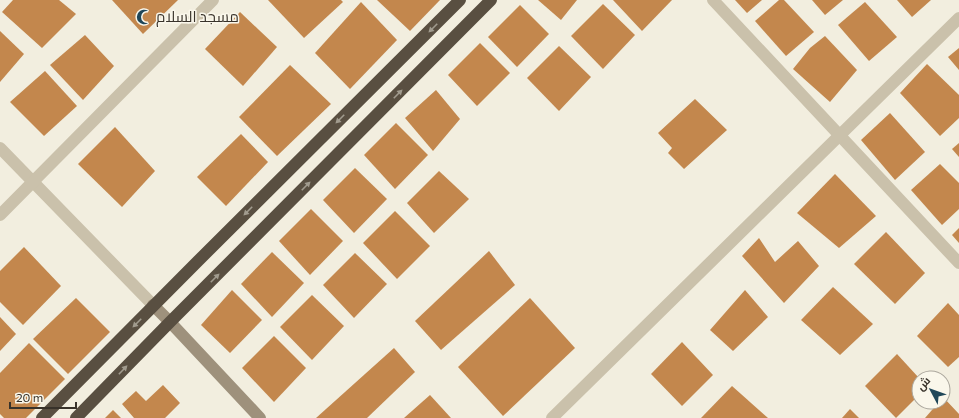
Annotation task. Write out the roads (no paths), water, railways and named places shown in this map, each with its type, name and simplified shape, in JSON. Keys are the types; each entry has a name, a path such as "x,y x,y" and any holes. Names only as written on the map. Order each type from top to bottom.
{"highway":[{"path":"42,418 460,0"},
{"path":"76,418 491,0"}],"street":[{"path":"0,215 213,0"},
{"path":"713,0 959,263"},
{"path":"552,418 841,136 959,18"},
{"path":"0,148 170,322 260,418"}],"place":[{"name":"مسجد السلام","path":"144,17"}]}
